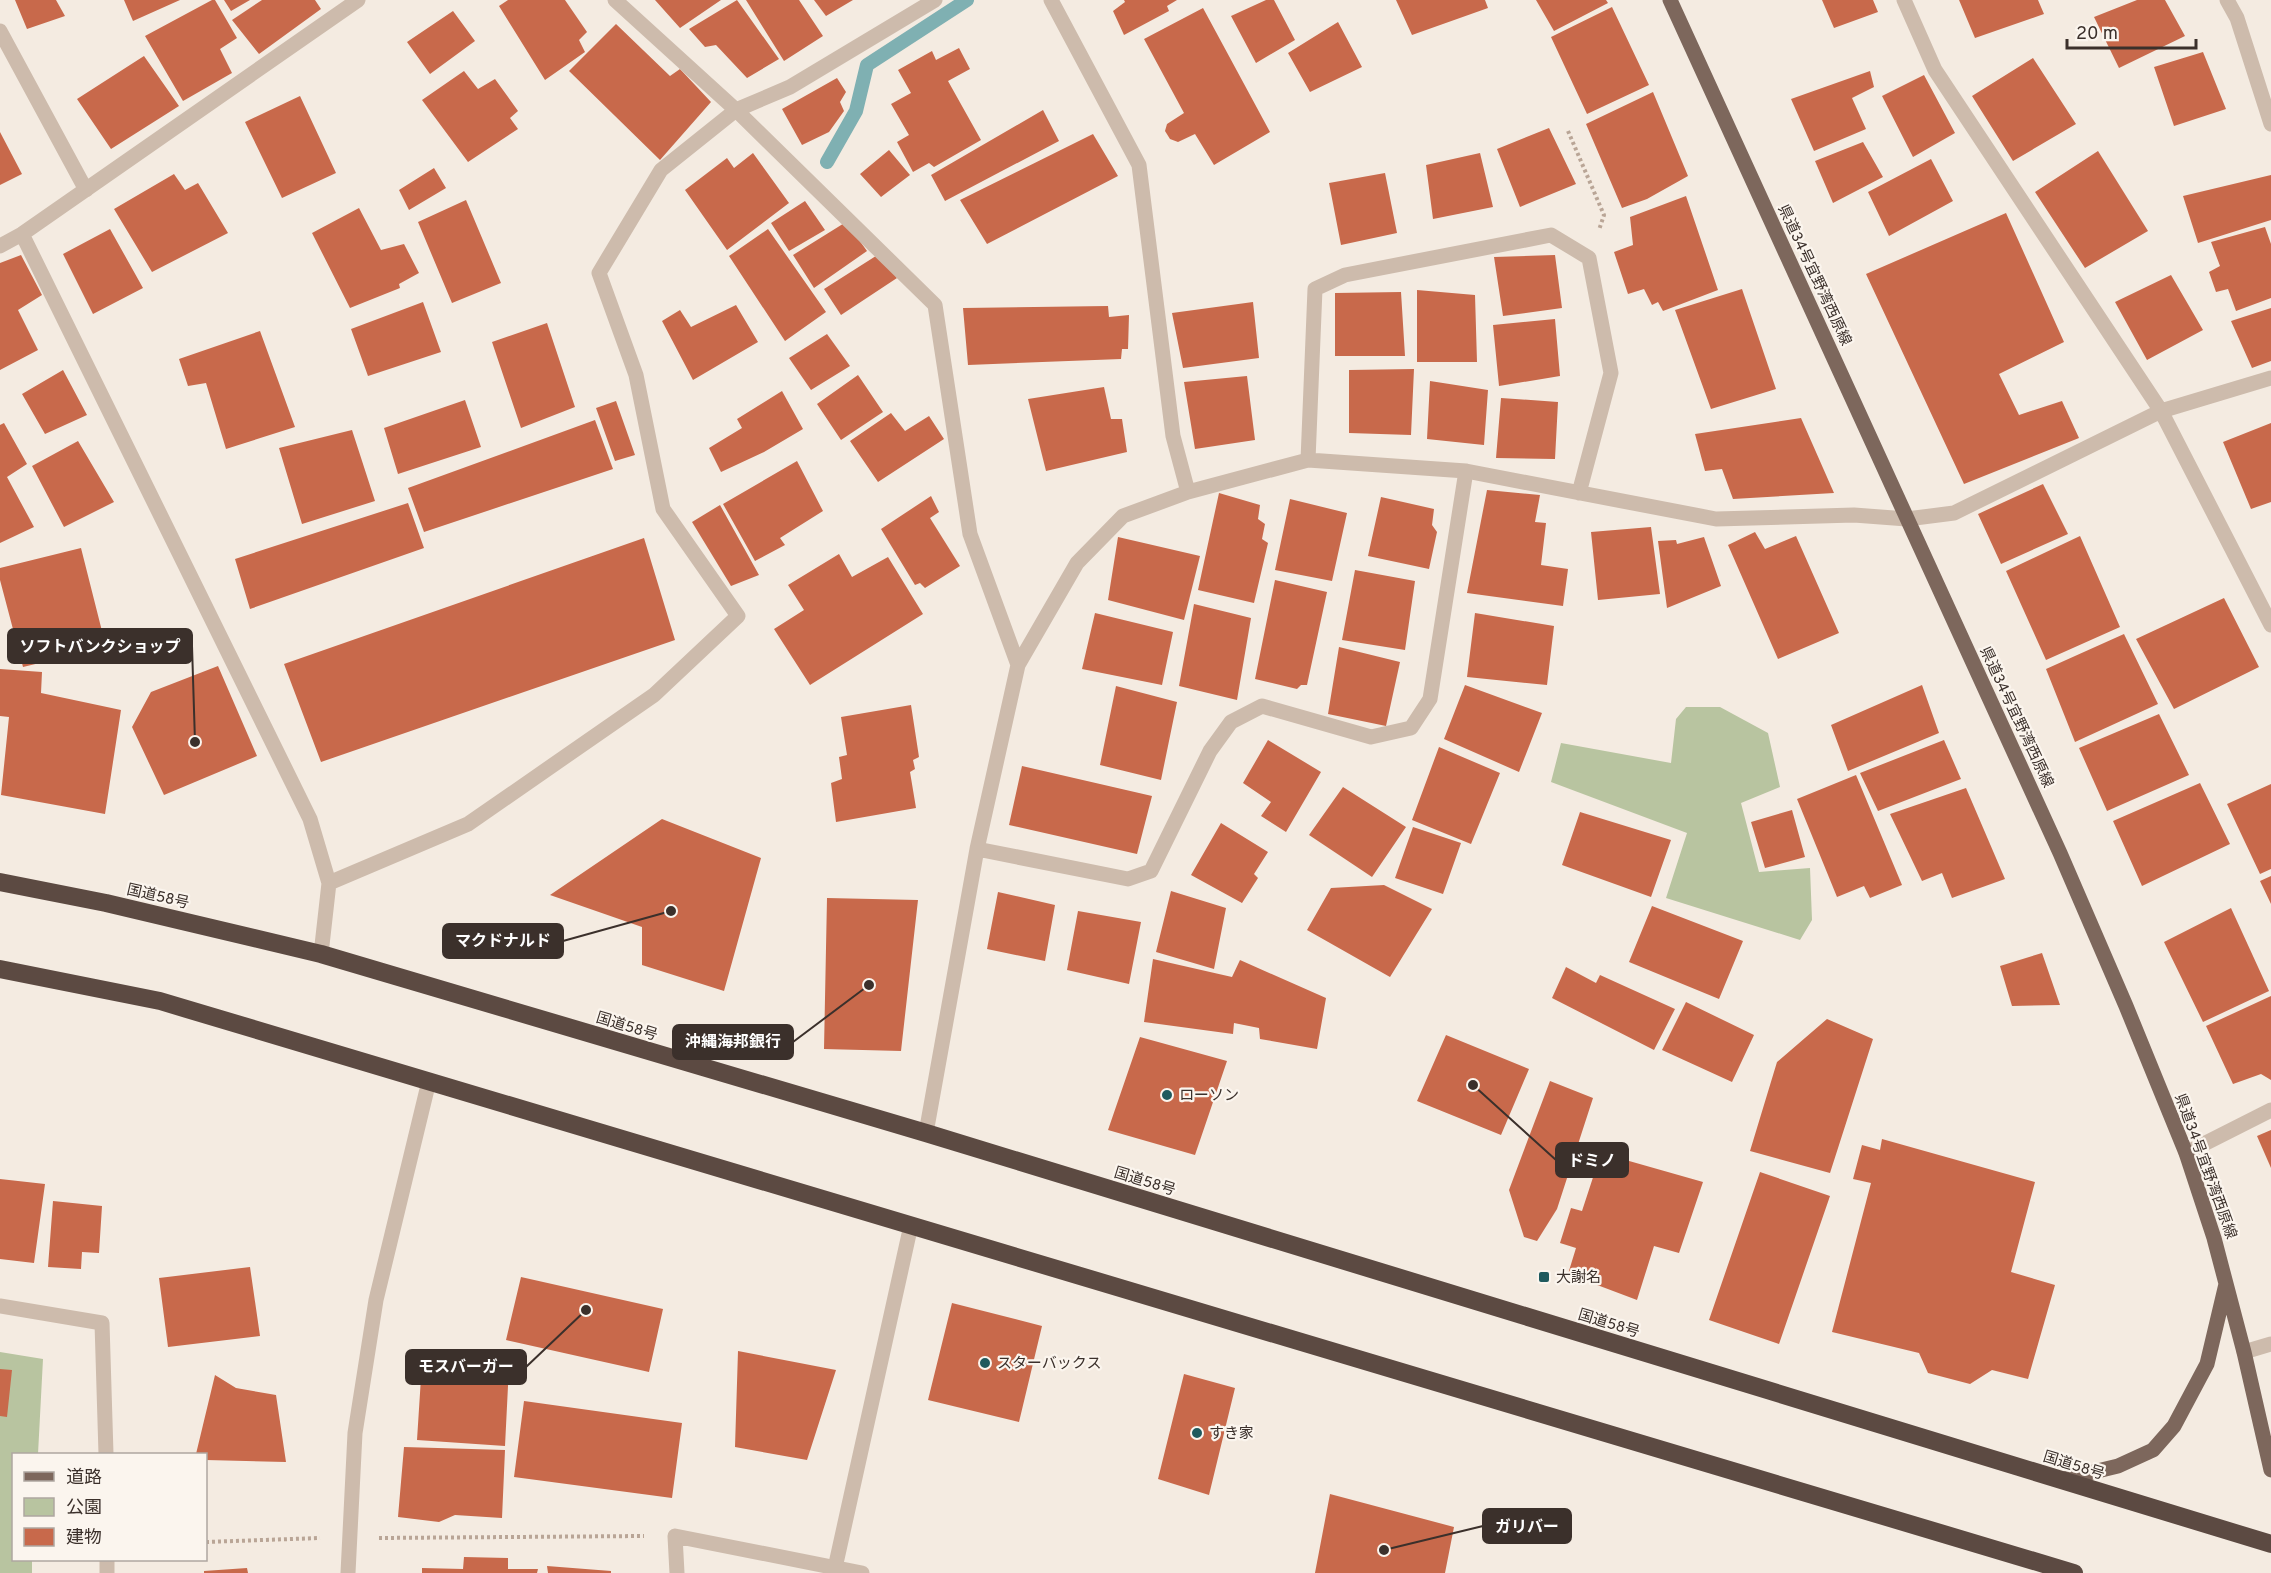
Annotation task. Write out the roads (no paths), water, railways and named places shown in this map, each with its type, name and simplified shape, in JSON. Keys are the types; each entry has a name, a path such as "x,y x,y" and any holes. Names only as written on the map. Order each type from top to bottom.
{"highway":[{"name":"国道58号","path":"0,882 106,903 321,954 926,1133 2271,1544"},
{"path":"0,969 160,1001 2074,1573"}],"main road":[{"name":"県道34号宜野湾西原線","path":"1670,0 2060,853 2126,1006 2186,1153 2226,1282 2271,1470"},
{"path":"2060,1480 2118,1466 2152,1450 2174,1426 2207,1364 2226,1282"}],"street":[{"path":"0,246 22,234 358,0"},
{"path":"615,0 736,110 935,306 970,534 1018,665"},
{"path":"329,883 468,824 654,695 738,616 663,509 636,375 598,273 661,170 736,110 790,87 935,0"},
{"path":"1051,0 1138,165 1173,436 1188,492"},
{"path":"1904,0 1935,70 2162,411 2271,625"},
{"path":"2227,0 2237,18 2271,124"},
{"path":"0,31 86,190"},
{"path":"22,234 310,819 329,883 321,954"},
{"path":"1308,460 1315,289 1345,275 1551,235 1589,258 1611,373 1579,493"},
{"path":"926,1133 977,849 1018,665 1077,563 1123,516 1188,492 1308,460 1466,471 1716,519 1854,515 1907,519 1954,513 2162,411 2271,378"},
{"path":"977,849 1128,879 1151,871 1210,751 1231,722 1262,706 1371,737 1411,728 1430,699 1466,471"},
{"path":"348,1573 355,1433 376,1300 429,1080"},
{"path":"2186,1153 2271,1110"},
{"path":"835,1568 911,1225"},
{"path":"0,1306 102,1323 106,1453"},
{"path":"2244,1352 2271,1344"},
{"path":"676,1573 675,1536 862,1573"}],"waterway":[{"path":"827,162 856,111 867,65 967,0"}],"place":[{"name":"ソフトバンクショップ","path":"195,742"},
{"name":"マクドナルド","path":"671,911"},
{"name":"沖縄海邦銀行","path":"869,985"},
{"name":"ドミノ","path":"1473,1085"},
{"name":"ローソン","path":"1167,1095"},
{"name":"大謝名","path":"1544,1277"},
{"name":"モスバーガー","path":"586,1310"},
{"name":"スターバックス","path":"985,1363"},
{"name":"すき家","path":"1197,1433"},
{"name":"ガリバー","path":"1384,1550"}]}
